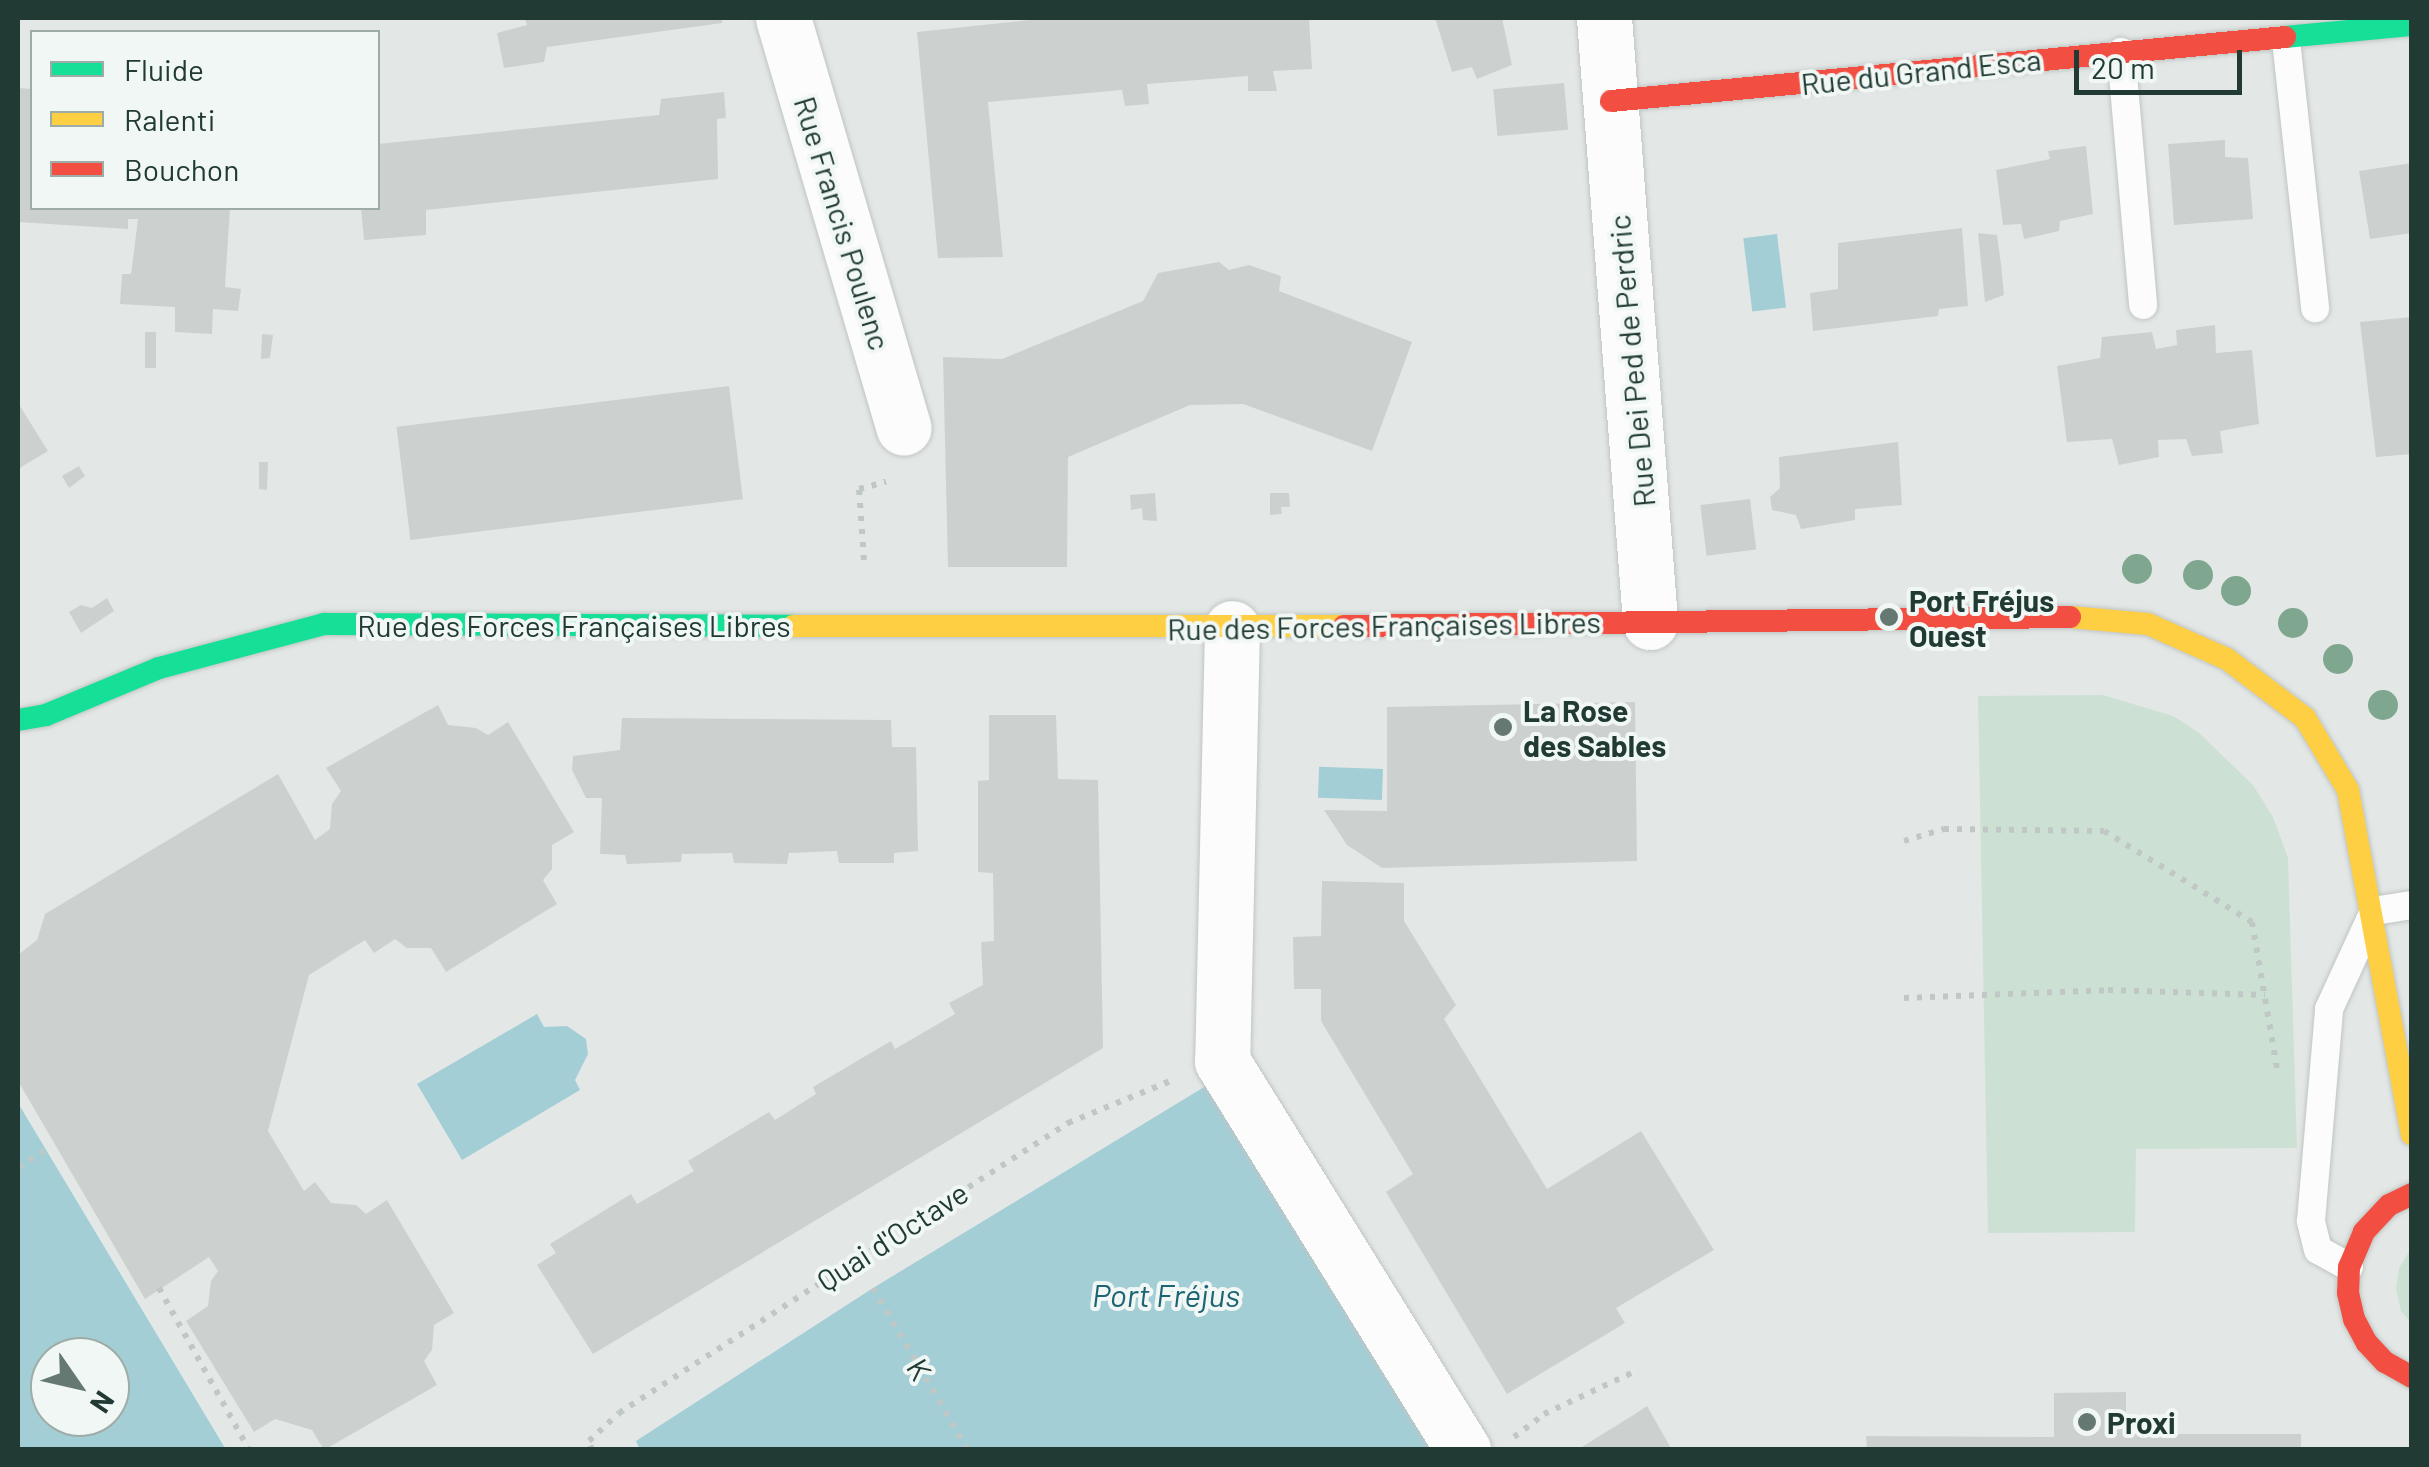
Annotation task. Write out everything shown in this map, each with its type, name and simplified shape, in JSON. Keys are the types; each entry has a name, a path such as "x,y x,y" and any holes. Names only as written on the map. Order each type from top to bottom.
{"street":[{"name":"Rue Francis Poulenc","path":"782,18 904,428"},
{"name":"Rue Dei Ped de Perdric","path":"1604,18 1650,622"},
{"name":"Rue du Grand Esca","path":"1610,101 2121,52 2285,28 2412,25"},
{"name":"Rue des Forces Françaises Libres","path":"18,720 46,715 159,668 324,624 1232,628 2048,615 2148,624 2227,660 2305,718 2348,790 2374,910 2412,1134"},
{"path":"1232,628 1222,1061 1488,1444"},
{"path":"2412,1194 2388,1205 2364,1232 2350,1267 2348,1294 2367,1344 2385,1362 2412,1377"}],"lane":[{"path":"2285,28 2315,308"},
{"path":"2121,52 2143,304"},
{"path":"2350,1267 2318,1250 2311,1221 2330,1009 2374,910 2412,906"}],"path":[{"path":"860,489 864,560"},
{"path":"1904,841 1944,829 2104,830 2252,922 2281,1090"},
{"path":"1904,998 2108,990 2265,995"},
{"name":"Quai d'Octave","path":"592,1450 589,1441 619,1412 1068,1123 1222,1061"},
{"path":"18,1167 46,1150"},
{"path":"159,1288 249,1450"},
{"name":"K","path":"872,1288 968,1450"},
{"path":"1488,1444 1638,1370"}],"green space":[{"path":"2103,695 2173,716 2198,732 2253,785 2273,817 2288,858 2297,1148 2136,1149 2135,1232 1988,1233 1978,696"},
{"path":"2411,1249 2411,1323 2401,1311 2396,1289 2399,1268"}],"water":[{"path":"1777,234 1786,307 1752,312 1743,238"},
{"path":"1319,767 1383,769 1382,800 1318,798"},
{"path":"537,1014 544,1027 567,1026 586,1039 588,1054 575,1080 580,1090 462,1160 417,1084"},
{"name":"Port Fréjus","path":"1219,1078 1446,1449 640,1450 636,1441 873,1288"},
{"path":"18,1103 225,1448 18,1449"}],"building":[{"path":"525,18 722,18 722,23 547,47 544,62 504,68 497,33 527,25"},
{"path":"1048,18 1309,18 1312,69 1273,71 1277,91 1248,91 1248,76 1147,84 1149,104 1125,106 1122,90 988,102 1003,257 938,258 917,32"},
{"path":"1435,18 1502,18 1512,65 1477,79 1472,67 1452,72"},
{"path":"1564,83 1568,130 1497,136 1493,89"},
{"path":"18,88 30,89 30,210 230,210 225,287 241,289 238,311 213,309 212,334 175,332 175,307 120,304 122,274 131,274 138,219 128,219 128,229 18,222"},
{"path":"724,92 726,118 717,119 718,179 426,210 426,235 364,240 361,210 380,210 380,144 659,115 661,99"},
{"path":"2225,140 2225,157 2248,158 2253,219 2174,225 2168,144"},
{"path":"2086,146 2093,214 2060,221 2059,231 2024,239 2021,224 2003,225 1996,170 2050,159 2048,151"},
{"path":"2412,163 2412,233 2370,239 2359,171"},
{"path":"1962,228 1968,306 1939,309 1938,316 1813,331 1810,293 1838,289 1838,243"},
{"path":"1978,233 1997,235 2001,264 2004,295 1985,302"},
{"path":"1219,262 1229,270 1249,265 1281,276 1279,291 1412,342 1372,451 1243,404 1190,405 1068,457 1067,567 948,567 943,357 1002,359 1143,301 1158,273"},
{"path":"2412,317 2412,454 2376,457 2360,322"},
{"path":"2215,325 2216,353 2252,350 2259,424 2220,431 2223,453 2192,456 2186,439 2158,440 2159,457 2119,465 2112,439 2067,442 2057,366 2100,358 2102,337 2152,332 2156,349 2177,345 2176,330"},
{"path":"145,332 156,332 156,368 145,368"},
{"path":"262,334 273,335 270,358 261,359"},
{"path":"729,386 743,499 410,540 396,427"},
{"path":"18,403 48,451 18,469"},
{"path":"1898,442 1902,505 1855,509 1855,520 1801,529 1796,515 1772,510 1770,497 1780,488 1779,457"},
{"path":"259,462 268,462 267,490 259,489"},
{"path":"79,466 85,476 69,488 62,476"},
{"path":"1155,493 1157,521 1143,520 1142,508 1131,510 1130,495"},
{"path":"1270,493 1289,493 1290,507 1281,507 1282,514 1270,515"},
{"path":"1750,499 1756,550 1707,556 1700,505"},
{"path":"107,598 114,611 81,633 69,612 81,605 92,608"},
{"path":"1635,702 1637,861 1382,868 1347,845 1324,810 1387,811 1387,707"},
{"path":"438,705 448,725 476,728 488,735 508,722 574,832 552,845 552,869 543,880 557,904 446,972 431,948 407,948 395,939 374,953 365,940 309,975 268,1131 304,1191 315,1182 331,1203 356,1205 366,1214 387,1200 454,1313 434,1325 432,1350 424,1361 437,1385 324,1450 312,1430 275,1419 254,1432 186,1321 208,1306 211,1281 218,1271 209,1257 145,1299 18,1081 18,955 37,940 45,914 278,774 315,840 330,829 332,804 341,791 326,768"},
{"path":"989,715 1056,715 1058,779 1098,780 1103,1048 593,1354 537,1265 556,1253 550,1244 631,1194 637,1204 694,1171 688,1161 769,1112 775,1120 816,1094 813,1087 891,1041 895,1049 955,1014 949,1003 983,985 981,942 994,941 993,873 978,872 978,781 989,780"},
{"path":"622,718 891,720 892,747 916,747 918,851 894,853 894,863 839,863 837,851 789,853 787,864 734,863 732,853 682,854 681,862 627,864 625,855 600,854 602,798 586,798 572,770 573,756 620,750"},
{"path":"1322,881 1404,883 1404,921 1456,1005 1444,1019 1547,1189 1641,1131 1714,1250 1616,1308 1625,1323 1507,1394 1386,1192 1413,1174 1321,1021 1321,989 1294,989 1293,937 1321,936"},
{"path":"2126,1392 2126,1434 2301,1434 2301,1450 1867,1450 1866,1436 2054,1437 2054,1393"},
{"path":"1647,1406 1672,1450 1577,1450 1635,1414"}],"traffic: fast":[{"path":"2285,37 2412,25"},
{"path":"18,720 46,715 159,668 324,624 793,626"}],"traffic: slow":[{"path":"2070,617 2148,624 2227,659 2305,718 2348,790 2412,1134"},
{"path":"793,626 1344,626"}],"traffic: jam":[{"path":"1611,101 2285,37"},
{"path":"1344,626 2070,617"},
{"path":"2412,1194 2389,1205 2364,1232 2349,1267 2348,1293 2354,1319 2367,1343 2385,1362 2412,1377"}],"place":[{"name":"Port Fréjus Ouest","path":"1889,617"},
{"name":"La Rose des Sables","path":"1503,727"},
{"name":"Proxi","path":"2087,1422"}]}
